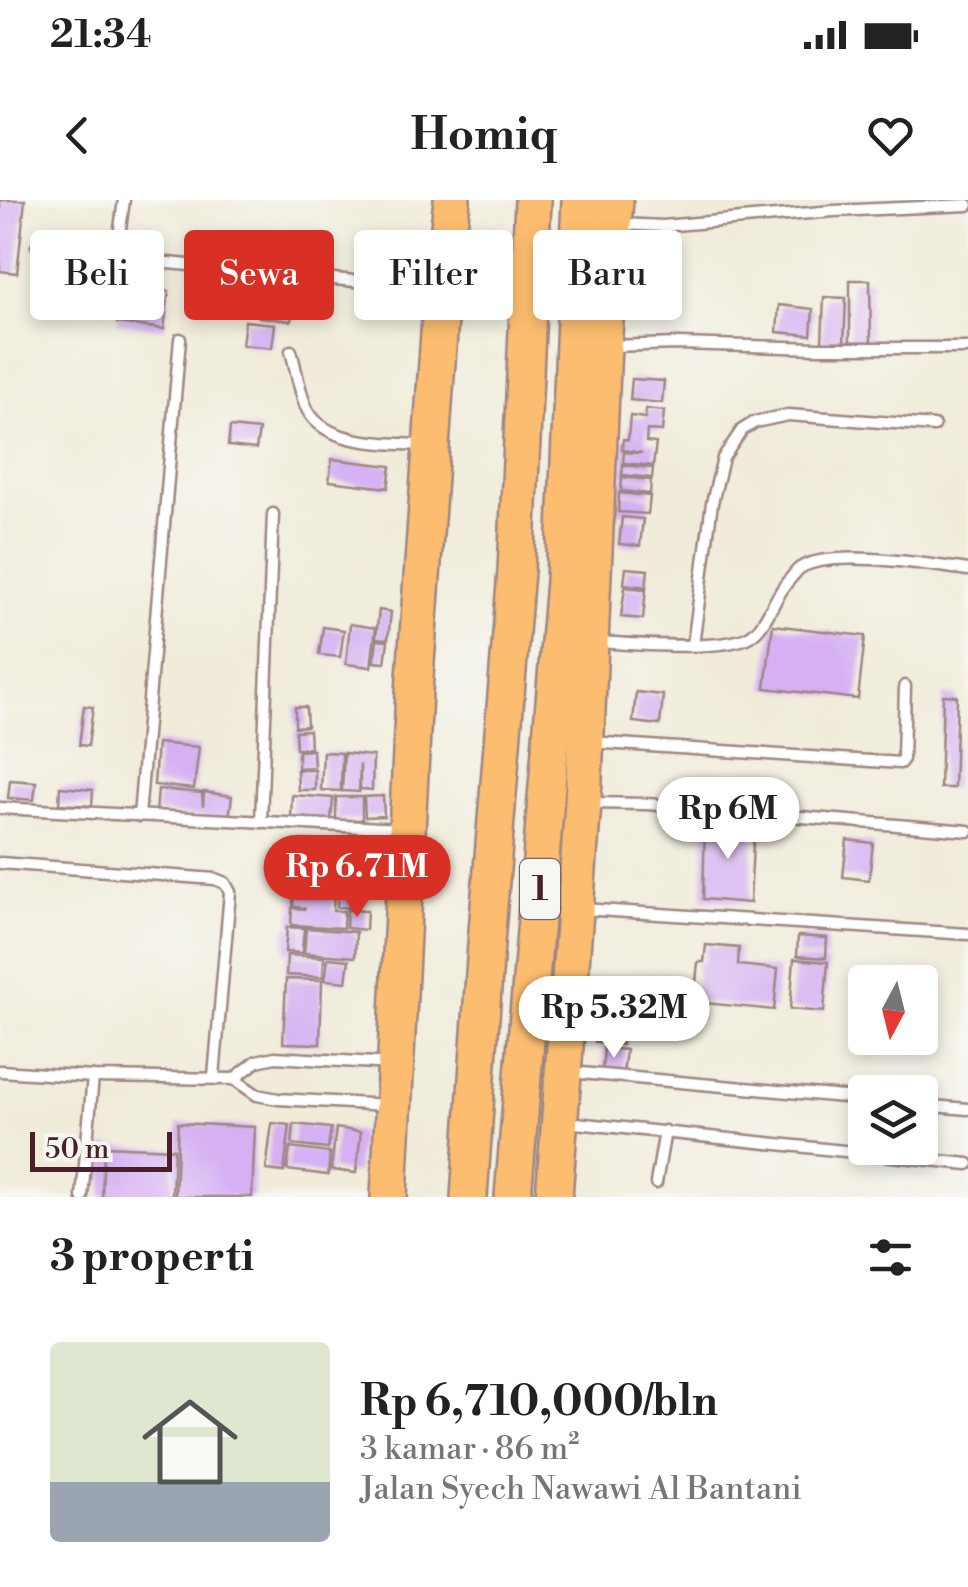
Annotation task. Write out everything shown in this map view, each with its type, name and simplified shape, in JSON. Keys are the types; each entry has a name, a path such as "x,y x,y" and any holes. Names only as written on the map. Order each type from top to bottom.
{"highway":[{"path":"449,230 452,200"},
{"name":"1","path":"469,1197 516,572 534,200"},
{"name":"1","path":"512,1197 564,581 580,200"},
{"path":"554,1197 583,802 603,346 614,212"},
{"path":"389,1197 406,830 440,320"}],"lane":[{"path":"120,230 124,200"},
{"path":"614,212 663,226 833,211 968,205"},
{"path":"164,263 354,281"},
{"path":"139,816 180,339"},
{"path":"603,346 968,348"},
{"path":"291,351 307,410 322,428 342,437 430,446"},
{"path":"694,645 712,503 723,458 742,430 755,422 788,415 934,426"},
{"path":"261,822 273,514"},
{"path":"591,642 694,645 750,637 783,586 801,568 819,562 879,558 968,570"},
{"path":"585,741 900,763 906,686"},
{"path":"583,802 968,831"},
{"path":"0,808 406,830"},
{"path":"0,863 215,879 225,883 230,892 214,1077"},
{"path":"576,909 968,934"},
{"path":"234,1079 257,1061 275,1057 396,1064"},
{"path":"0,1070 93,1077 214,1077 234,1079 257,1095 278,1099 392,1105"},
{"path":"564,1072 848,1098"},
{"path":"82,1197 93,1077"},
{"path":"938,1106 968,1109"},
{"path":"560,1121 968,1164"},
{"path":"656,1183 665,1131"}],"building":[{"path":"0,200 25,200 17,273 0,271"},
{"path":"850,280 870,280 871,342 850,342"},
{"path":"164,290 169,291 164,329 117,323 164,320"},
{"path":"824,297 846,298 844,343 822,342"},
{"path":"779,305 813,309 811,335 777,332"},
{"path":"245,321 275,324 272,348 242,345"},
{"path":"632,379 664,381 662,403 630,400"},
{"path":"646,409 664,411 662,431 647,430 646,442 656,443 653,466 623,463 624,452 642,453 622,450 623,439 628,440 630,416 645,418"},
{"path":"230,427 259,430 256,449 228,446"},
{"path":"332,459 391,466 388,488 329,481"},
{"path":"623,465 653,468 652,478 622,475"},
{"path":"622,477 651,480 650,494 621,491"},
{"path":"619,493 650,496 648,514 618,512"},
{"path":"622,517 643,519 640,546 619,544"},
{"path":"626,568 648,570 646,587 624,584"},
{"path":"625,587 646,589 643,619 621,617"},
{"path":"379,610 391,612 388,639 376,638"},
{"path":"350,624 376,628 371,667 346,664"},
{"path":"773,625 865,636 858,699 765,688"},
{"path":"323,627 344,630 340,657 319,655"},
{"path":"377,640 388,641 385,663 374,662"},
{"path":"636,692 663,695 660,725 633,722"},
{"path":"943,695 957,696 954,788 940,788"},
{"path":"84,706 93,707 88,746 79,745"},
{"path":"295,707 306,707 307,726 295,727"},
{"path":"309,730 310,748 296,749 295,731"},
{"path":"157,743 199,747 194,789 154,785"},
{"path":"313,750 314,767 298,768 298,751"},
{"path":"323,752 342,753 341,791 321,790"},
{"path":"344,753 373,756 372,790 360,789 360,764 359,792 342,791"},
{"path":"297,770 315,770 315,790 298,790"},
{"path":"10,780 36,782 34,800 8,798"},
{"path":"60,787 93,790 92,806 59,804"},
{"path":"158,789 202,793 203,806 204,792 232,796 229,818 156,813"},
{"path":"292,795 333,798 331,820 291,817"},
{"path":"383,796 384,816 365,817 364,797"},
{"path":"336,797 362,797 362,820 336,820"},
{"path":"705,822 754,824 750,903 703,899"},
{"path":"301,840 328,842 326,862 299,859"},
{"path":"847,840 873,843 869,880 843,877"},
{"path":"331,842 357,845 356,865 328,862"},
{"path":"295,863 336,866 334,891 293,888"},
{"path":"338,889 356,890 354,908 337,907"},
{"path":"294,891 334,893 333,911 344,911 343,928 291,925 292,908 306,909 293,906"},
{"path":"347,910 367,911 366,930 346,928"},
{"path":"287,927 304,928 302,953 285,952"},
{"path":"306,928 356,932 355,957 304,953"},
{"path":"798,936 827,938 826,958 797,956"},
{"path":"706,945 739,948 738,965 778,969 774,1010 694,1002 698,962 704,962"},
{"path":"287,955 324,957 323,977 286,975"},
{"path":"328,958 349,960 346,982 325,980"},
{"path":"794,959 828,962 824,1012 790,1009"},
{"path":"286,979 322,980 320,1044 283,1043"},
{"path":"597,1005 622,1007 620,1026 595,1024"},
{"path":"596,1027 623,1030 622,1045 595,1042"},
{"path":"604,1048 626,1050 623,1074 602,1071"},
{"path":"178,1123 255,1127 252,1197 175,1197"},
{"path":"272,1123 290,1125 284,1172 266,1170"},
{"path":"294,1124 331,1128 328,1149 292,1145"},
{"path":"336,1128 361,1132 356,1173 331,1170"},
{"path":"104,1146 174,1149 172,1197 102,1197"},
{"path":"290,1148 330,1153 328,1175 287,1170"}]}
